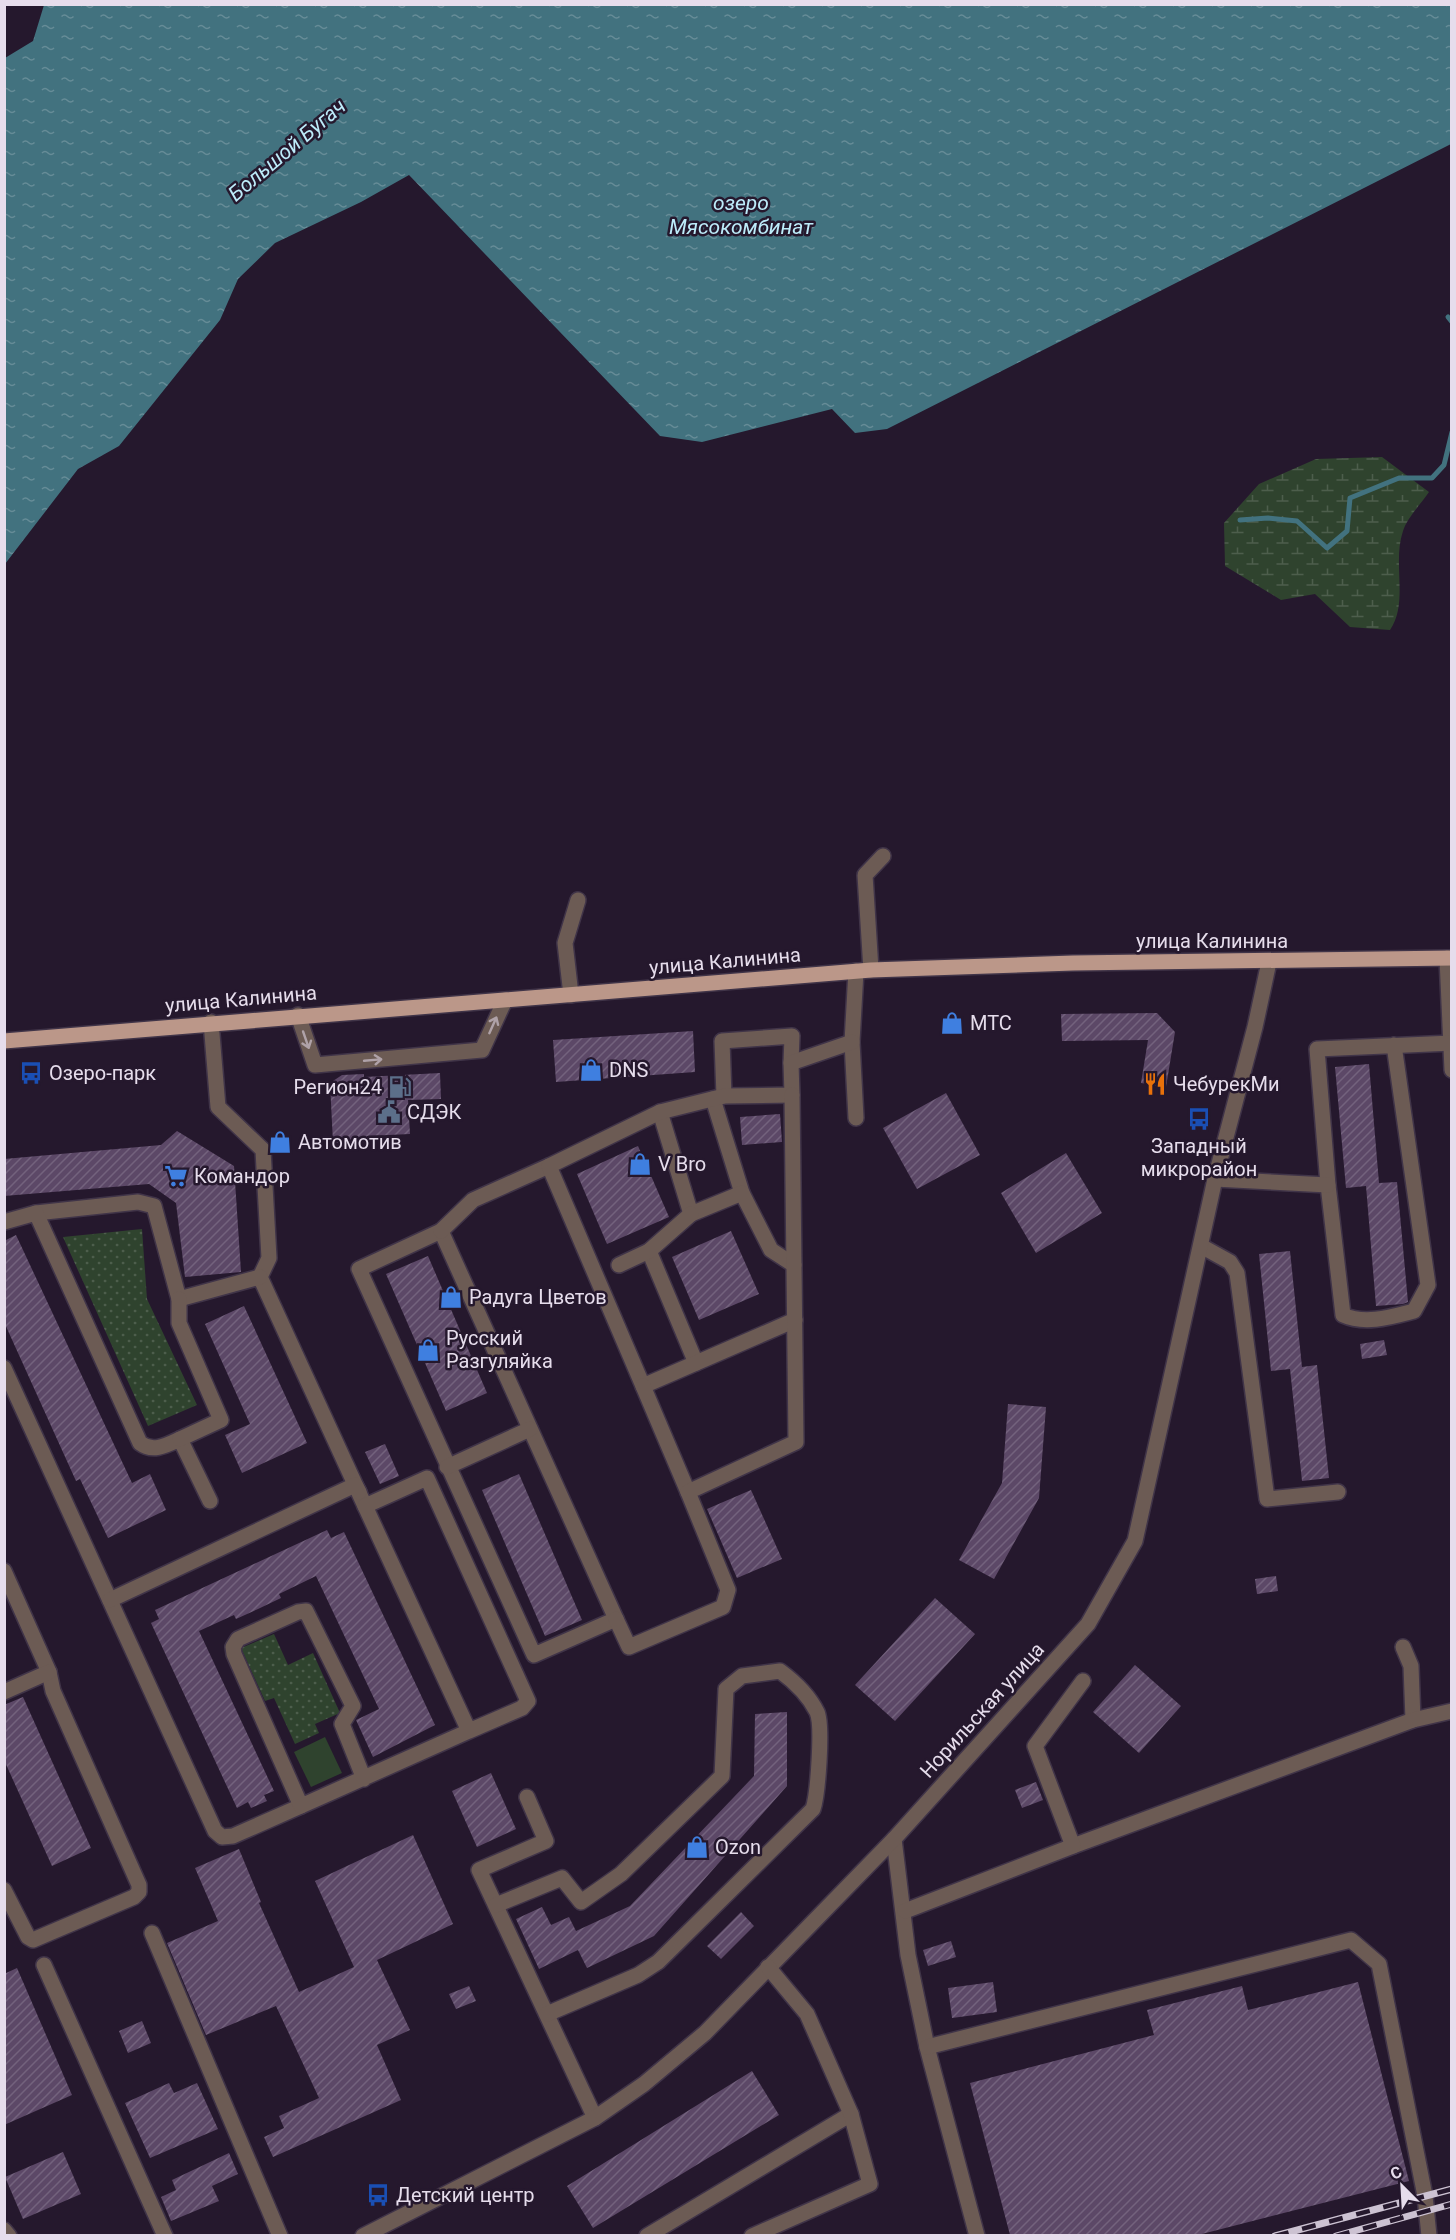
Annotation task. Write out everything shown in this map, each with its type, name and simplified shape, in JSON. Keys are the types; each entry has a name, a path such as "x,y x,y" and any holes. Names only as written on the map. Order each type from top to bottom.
{"main road":[{"name":"улица Калинина","path":"4,1041 211,1022 864,970 1072,963 1449,958"}],"street":[{"path":"856,1118 852,1042 864,970 865,875 883,856"},
{"path":"571,995 565,943 578,900"},
{"path":"1449,958 1452,1070"},
{"name":"Норильская улица","path":"363,2235 594,2118 645,2084 705,2032 894,1839 1088,1624 1119,1573 1135,1541 1215,1179 1256,1027 1269,962"},
{"path":"298,1015 315,1065 482,1050 504,1000"},
{"path":"179,1299 260,1277 269,1258 263,1150 218,1107 211,1022"},
{"path":"688,1492 796,1442 795,1320 792,1095 790,1063 792,1036 722,1041 719,1098 741,1193 771,1250 794,1264"},
{"path":"790,1063 852,1042"},
{"path":"1394,1045 1428,1285 1414,1311 1390,1317 1354,1320 1343,1315 1328,1185 1317,1049 1394,1045 1450,1043"},
{"path":"616,1618 534,1655 359,1269 441,1231 473,1200 660,1112 719,1098 792,1095"},
{"path":"660,1112 691,1214"},
{"path":"441,1231 629,1647 723,1607 728,1590 549,1166"},
{"path":"1215,1179 1328,1185"},
{"path":"619,1265 649,1251 691,1214 741,1193"},
{"path":"4,1221 36,1213 138,1202 154,1206 179,1299 179,1323 221,1420 154,1448 146,1448 140,1443 36,1213"},
{"path":"1201,1246 1230,1262 1237,1272 1267,1499 1338,1492"},
{"path":"649,1251 696,1363"},
{"path":"260,1277 469,1731"},
{"path":"643,1386 795,1320"},
{"path":"4,1368 215,1831 222,1837 233,1836 364,1779 522,1708 528,1701 427,1478 364,1506"},
{"path":"447,1467 530,1429"},
{"path":"180,1439 210,1501"},
{"path":"110,1600 356,1485"},
{"path":"4,1571 49,1672 53,1691 130,1863 139,1885 139,1892 124,1902 33,1940 28,1937 4,1890"},
{"path":"301,1806 234,1654 233,1647 238,1639 298,1612 306,1611 311,1618 351,1700 351,1711 342,1724 364,1779"},
{"path":"1403,1647 1411,1666 1413,1720"},
{"path":"496,1905 562,1878 581,1902 621,1874 722,1776 726,1689 742,1676 780,1671 799,1686 818,1714 818,1794 813,1809 658,1962 638,1975 548,2014"},
{"path":"4,1692 49,1672"},
{"path":"1073,1846 1035,1746 1083,1681"},
{"path":"905,1911 1413,1720 1452,1711"},
{"path":"527,1797 546,1841 479,1870 548,2014 594,2118"},
{"path":"894,1839 905,1911 908,1955 927,2047 977,2235"},
{"path":"152,1933 280,2235"},
{"path":"927,2047 1352,1940 1379,1964 1425,2196 1429,2235"},
{"path":"44,1965 165,2235"},
{"path":"752,2235 870,2184 852,2114 807,2014 768,1967"},
{"path":"648,2235 852,2114"},
{"path":"4,2230 9,2235"}],"green space":[{"path":"1382,457 1429,492 1403,531 1399,556 1400,595 1396,619 1390,630 1350,627 1315,594 1281,600 1225,566 1224,523 1259,484 1316,459"},
{"path":"142,1229 147,1299 197,1405 148,1426 63,1237"},
{"path":"274,1634 288,1665 313,1653 340,1713 315,1724 319,1733 295,1744 274,1698 265,1701 241,1648"},
{"path":"325,1737 342,1773 311,1787 294,1752"}],"water":[{"name":"озеро Мясокомбинат","path":"44,5 1451,5 1451,144 887,429 855,433 832,409 702,442 660,436 409,175 361,202 275,243 238,279 220,320 119,446 78,469 5,564 5,58 33,41"}],"building":[{"path":"1157,1013 1175,1032 1166,1087 1141,1083 1148,1040 1062,1041 1061,1014"},
{"path":"693,1031 695,1072 556,1082 553,1040"},
{"path":"1369,1064 1379,1183 1397,1182 1408,1302 1403,1304 1376,1306 1366,1186 1346,1188 1335,1067"},
{"path":"440,1073 441,1099 408,1100 410,1134 367,1136 367,1142 333,1143 330,1083 342,1075 364,1074 364,1077"},
{"path":"946,1093 980,1155 917,1189 883,1128"},
{"path":"780,1114 782,1142 742,1145 740,1117"},
{"path":"177,1131 234,1166 241,1272 185,1277 176,1203 149,1184 4,1196 4,1159 161,1145"},
{"path":"638,1146 669,1217 607,1244 577,1174"},
{"path":"1066,1153 1102,1213 1036,1253 1001,1193"},
{"path":"731,1231 759,1294 699,1320 672,1257"},
{"path":"16,1235 132,1483 150,1474 166,1510 108,1538 80,1479 76,1481 4,1322 4,1241"},
{"path":"1290,1251 1302,1367 1317,1365 1329,1478 1302,1481 1290,1369 1271,1371 1259,1254"},
{"path":"428,1256 487,1393 446,1411 386,1274"},
{"path":"244,1306 307,1443 242,1473 225,1435 250,1424 205,1324"},
{"path":"1384,1340 1387,1355 1362,1359 1360,1344"},
{"path":"1008,1404 1046,1407 1039,1498 994,1579 959,1560 1002,1483"},
{"path":"385,1444 399,1476 380,1484 365,1452"},
{"path":"519,1474 582,1620 545,1636 482,1490"},
{"path":"751,1490 782,1559 737,1578 707,1509"},
{"path":"327,1530 331,1538 344,1532 435,1725 373,1757 356,1720 379,1709 316,1576 279,1594 281,1598 258,1609 236,1619 234,1615 199,1631 274,1791 264,1795 267,1801 251,1808 248,1802 237,1808 151,1623 159,1619 155,1610"},
{"path":"1276,1576 1278,1591 1257,1594 1255,1579"},
{"path":"935,1598 975,1634 895,1721 855,1685"},
{"path":"1135,1665 1181,1706 1139,1753 1093,1712"},
{"path":"23,1697 91,1848 52,1866 4,1760 4,1705"},
{"path":"787,1712 787,1786 654,1936 587,1968 578,1950 539,1969 516,1919 542,1907 551,1925 569,1917 576,1931 630,1906 754,1776 755,1714"},
{"path":"491,1773 516,1829 477,1847 452,1791"},
{"path":"1036,1782 1043,1800 1022,1808 1015,1790"},
{"path":"413,1835 453,1924 377,1960 410,2030 377,2045 401,2100 273,2157 264,2137 284,2128 279,2116 319,2098 276,2006 206,2035 167,1943 218,1921 195,1868 239,1849 261,1902 259,1903 299,1992 354,1967 315,1881"},
{"path":"741,1912 754,1926 721,1959 707,1946"},
{"path":"951,1941 956,1957 928,1966 923,1950"},
{"path":"17,1968 72,2095 4,2125 4,1974"},
{"path":"993,1982 997,2012 952,2018 948,1988"},
{"path":"1358,1982 1409,2181 1198,2235 1010,2235 970,2083 1154,2035 1147,2010 1242,1986 1248,2010"},
{"path":"469,1986 476,2001 456,2009 449,1994"},
{"path":"142,2021 151,2043 128,2053 119,2031"},
{"path":"752,2071 779,2115 593,2228 567,2186"},
{"path":"169,2083 174,2093 197,2083 218,2129 150,2158 125,2103"},
{"path":"63,2152 81,2194 23,2219 5,2177"},
{"path":"229,2153 238,2174 212,2186 219,2201 171,2221 161,2197 176,2190 172,2180"}],"waterway":[{"path":"1448,317 1452,322"},
{"path":"1240,520 1268,518 1297,521 1327,548 1347,531 1350,498 1399,478 1432,478 1444,465 1452,432"}],"railway":[{"path":"1275,2236 1452,2189"},
{"path":"1336,2236 1452,2204"}],"place":[{"name":"МТС","path":"952,1023"},
{"name":"DNS","path":"591,1070"},
{"name":"Озеро-парк","path":"31,1073"},
{"name":"ЧебурекМи","path":"1155,1084"},
{"name":"Регион24","path":"400,1087"},
{"name":"СДЭК","path":"389,1112"},
{"name":"Западный микрорайон","path":"1199,1119"},
{"name":"Автомотив","path":"280,1142"},
{"name":"V Bro","path":"640,1164"},
{"name":"Командор","path":"176,1176"},
{"name":"Радуга Цветов","path":"451,1297"},
{"name":"Русский Разгуляйка","path":"428,1350"},
{"name":"Ozon","path":"697,1847"},
{"name":"Детский центр","path":"378,2195"}],"water label":[{"name":"Большой Бугач","path":"287,150"}]}
